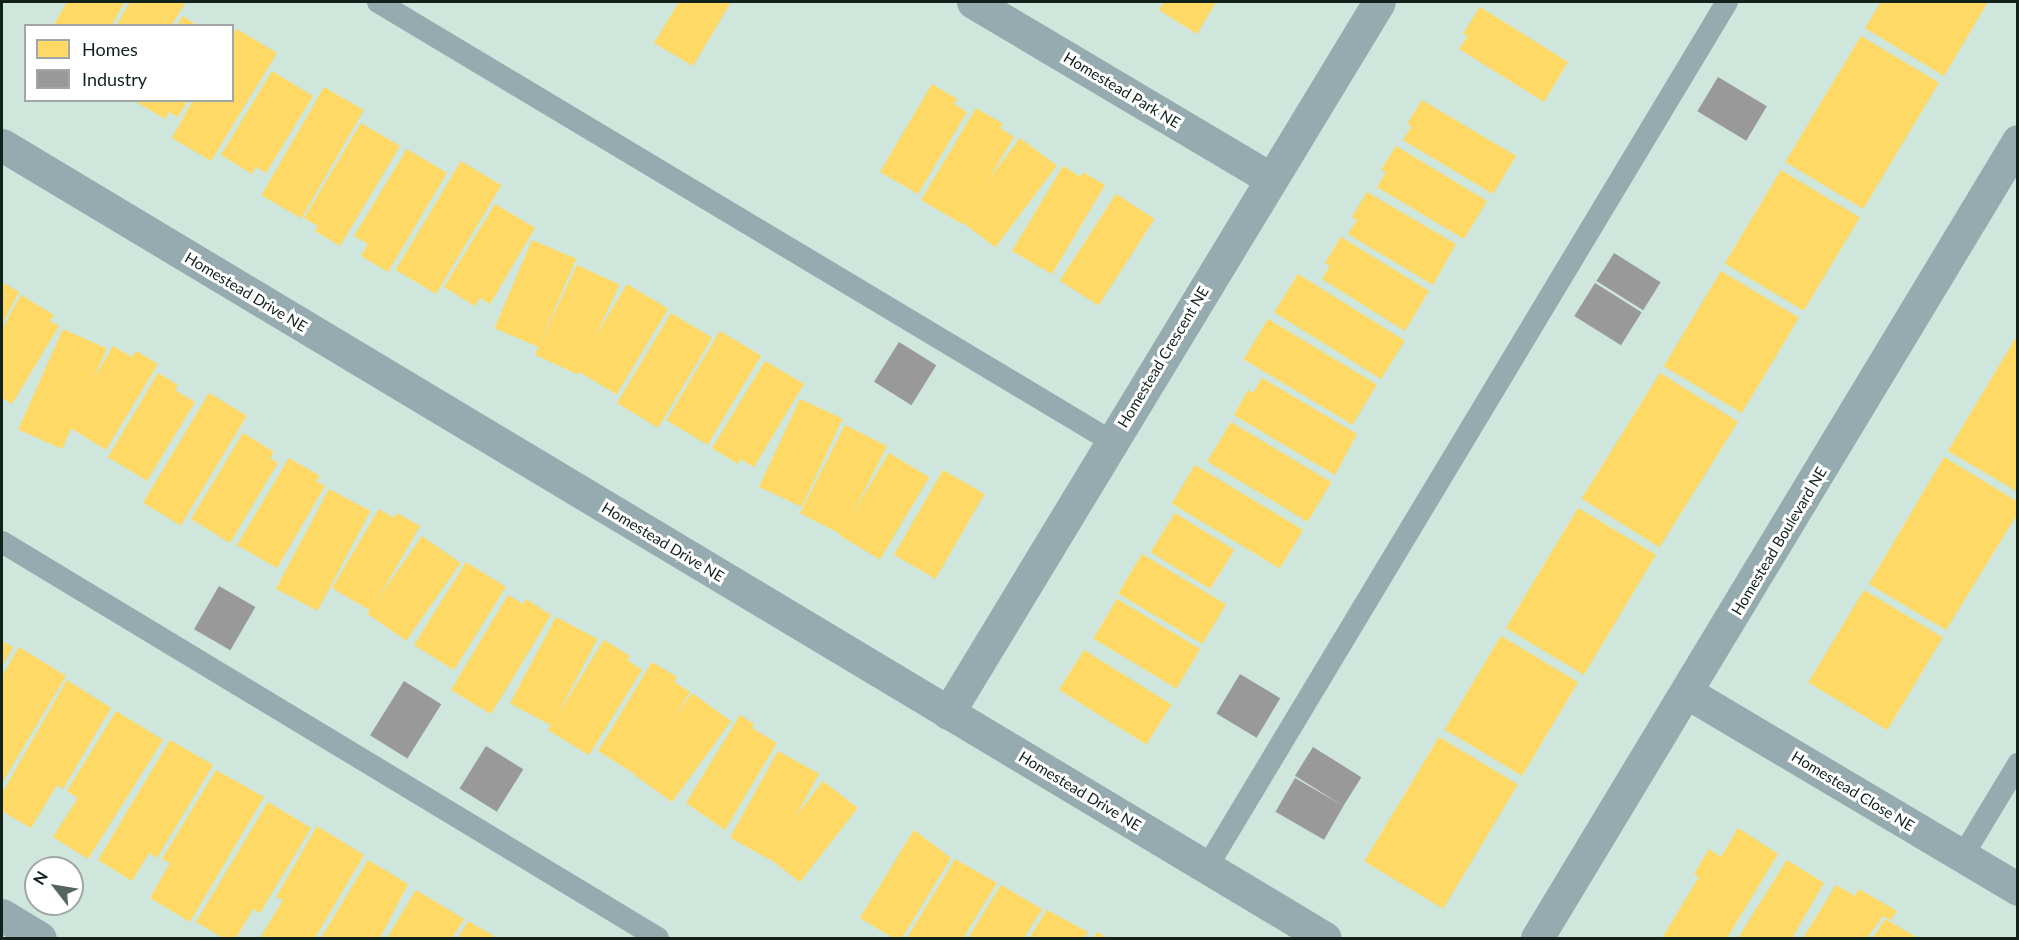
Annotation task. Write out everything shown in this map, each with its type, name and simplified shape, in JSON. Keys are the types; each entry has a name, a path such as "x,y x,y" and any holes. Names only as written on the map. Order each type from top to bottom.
{"street":[{"name":"Homestead Park NE","path":"973,2 1271,179"},
{"name":"Homestead Crescent NE","path":"948,712 1379,2"},
{"name":"Homestead Boulevard NE","path":"1538,939 2018,141"},
{"name":"Homestead Drive NE","path":"2,145 1325,939"},
{"name":"Homestead Close NE","path":"1688,693 2018,889"},
{"path":"2,915 40,939"}],"lane":[{"path":"378,2 1111,441"},
{"path":"1207,867 1727,2"},
{"path":"2,542 658,939"},
{"path":"1962,857 2018,764"}],"building: Homes":[{"path":"67,2 125,2 112,24 54,24"},
{"path":"130,2 186,2 172,24 117,24"},
{"path":"679,2 731,2 693,66 654,43"},
{"path":"1164,2 1216,2 1197,34 1159,10"},
{"path":"1881,2 1988,2 1944,76 1865,28"},
{"path":"1480,7 1568,62 1544,102 1459,49 1468,36 1463,34"},
{"path":"183,16 195,24 178,24"},
{"path":"237,29 277,53 211,161 172,138 192,102 234,102 234,33"},
{"path":"1861,36 1939,83 1863,209 1785,162"},
{"path":"272,71 313,96 266,173 256,167 252,174 221,155"},
{"path":"932,84 957,99 954,104 967,112 918,194 880,172"},
{"path":"324,87 364,110 301,218 262,195"},
{"path":"1422,100 1516,156 1493,194 1403,140 1412,126 1407,124"},
{"path":"136,102 187,102 178,117 169,112 165,119"},
{"path":"976,108 1003,124 1000,128 1014,137 962,224 921,200"},
{"path":"361,123 400,146 340,246 315,231 318,226 304,218"},
{"path":"1020,138 1057,166 995,247 959,219"},
{"path":"1396,146 1487,201 1464,239 1377,187 1386,172 1381,170"},
{"path":"407,149 447,173 388,272 361,256 368,244 354,236"},
{"path":"461,161 501,185 436,294 396,270"},
{"path":"1063,166 1081,177 1083,172 1105,185 1052,274 1012,251"},
{"path":"1781,170 1860,217 1804,311 1725,263"},
{"path":"1367,192 1456,244 1433,285 1348,234 1357,220 1352,217"},
{"path":"1116,194 1155,219 1098,305 1060,280"},
{"path":"495,204 535,228 490,304 480,298 475,306 444,287"},
{"path":"1341,237 1429,291 1405,331 1322,279 1330,266 1325,263"},
{"path":"532,240 576,259 539,347 494,328"},
{"path":"577,265 620,285 578,375 535,355"},
{"path":"1721,271 1799,318 1742,413 1664,366"},
{"path":"1298,274 1405,341 1381,379 1274,312"},
{"path":"2,282 19,292 2,324"},
{"path":"627,284 668,309 617,394 575,370"},
{"path":"21,295 54,315 50,321 59,326 12,404 2,398 2,329"},
{"path":"671,313 712,338 658,428 617,403"},
{"path":"1268,319 1377,384 1353,425 1244,359"},
{"path":"63,329 107,349 62,449 18,429"},
{"path":"720,331 761,356 708,445 666,420"},
{"path":"2018,334 2018,492 1948,451"},
{"path":"113,346 132,357 136,351 158,364 106,450 66,425"},
{"path":"765,361 804,384 754,467 740,459 738,464 712,448"},
{"path":"158,373 178,385 175,390 195,402 147,481 108,457"},
{"path":"1660,373 1738,422 1660,547 1582,499"},
{"path":"1262,378 1357,434 1335,475 1234,415 1248,390 1253,393"},
{"path":"209,393 247,416 181,525 143,503"},
{"path":"800,399 843,419 802,507 759,487"},
{"path":"1231,422 1331,482 1308,522 1207,461"},
{"path":"845,425 887,446 842,535 800,513"},
{"path":"243,433 274,452 270,458 278,463 230,543 191,519"},
{"path":"889,453 929,477 880,559 840,535"},
{"path":"1944,457 2018,502 2018,513 1946,630 1869,584"},
{"path":"289,458 320,476 316,481 325,486 277,568 237,545"},
{"path":"1195,465 1303,530 1280,568 1172,504"},
{"path":"943,470 985,494 936,579 894,555"},
{"path":"329,489 370,511 317,611 276,589"},
{"path":"1578,508 1656,555 1584,675 1506,628"},
{"path":"379,509 394,518 397,513 420,526 371,611 332,588"},
{"path":"1175,513 1234,550 1210,589 1151,552"},
{"path":"422,536 461,563 406,641 368,614"},
{"path":"1142,554 1226,604 1202,644 1118,593"},
{"path":"466,562 506,587 454,670 414,645"},
{"path":"1864,590 1943,637 1887,730 1808,683"},
{"path":"508,595 523,604 526,599 551,615 491,714 451,690"},
{"path":"1117,599 1200,649 1176,688 1093,638"},
{"path":"556,617 597,639 551,726 510,704"},
{"path":"1501,636 1578,682 1522,776 1445,729"},
{"path":"604,640 630,656 627,660 642,670 589,755 548,730"},
{"path":"2,641 13,647 2,667"},
{"path":"19,647 66,676 2,783 2,676"},
{"path":"1084,650 1171,705 1146,744 1059,690"},
{"path":"652,662 677,677 674,682 690,692 638,776 598,751"},
{"path":"67,680 111,708 63,789 57,785 31,828 2,811 2,793"},
{"path":"692,693 731,721 672,802 633,774"},
{"path":"116,711 163,740 88,859 53,837 78,798 67,791"},
{"path":"740,715 754,724 752,728 777,743 725,830 686,803"},
{"path":"1439,737 1518,784 1443,909 1364,861"},
{"path":"170,740 213,765 157,858 149,853 132,881 98,860"},
{"path":"778,751 819,774 771,860 730,838"},
{"path":"216,770 264,797 190,922 150,898 170,863 162,859"},
{"path":"823,781 858,808 800,882 765,855"},
{"path":"268,802 311,828 260,913 253,909 236,938 223,938 196,922"},
{"path":"317,826 364,855 315,938 260,938 283,900 276,897"},
{"path":"1738,828 1778,854 1727,938 1662,938 1699,877 1694,874 1709,849 1721,857"},
{"path":"914,830 951,858 902,938 893,938 860,918"},
{"path":"955,859 997,883 963,938 907,938"},
{"path":"368,860 408,884 380,938 321,938"},
{"path":"1787,860 1824,883 1793,936 1797,938 1738,938"},
{"path":"1001,885 1042,909 1024,938 968,938"},
{"path":"1836,885 1855,896 1859,889 1897,911 1891,920 1883,916 1867,938 1803,938"},
{"path":"416,890 464,919 452,938 387,938"},
{"path":"1047,910 1088,932 1084,938 1029,938"},
{"path":"1885,919 1918,938 1873,938"},
{"path":"468,921 494,936 492,938 458,938"},
{"path":"1097,932 1108,938 1093,938"}],"building: Industry":[{"path":"1718,77 1767,106 1746,141 1697,111"},
{"path":"1614,253 1661,282 1643,310 1597,281"},
{"path":"1595,283 1642,312 1621,345 1574,316"},
{"path":"899,342 936,365 911,405 874,382"},
{"path":"219,586 255,607 230,650 194,629"},
{"path":"1240,674 1280,698 1257,738 1216,713"},
{"path":"404,681 441,704 407,759 370,735"},
{"path":"486,746 523,769 497,812 460,788"},
{"path":"1313,747 1361,777 1343,806 1295,776"},
{"path":"1295,778 1343,806 1324,840 1276,812"}]}
